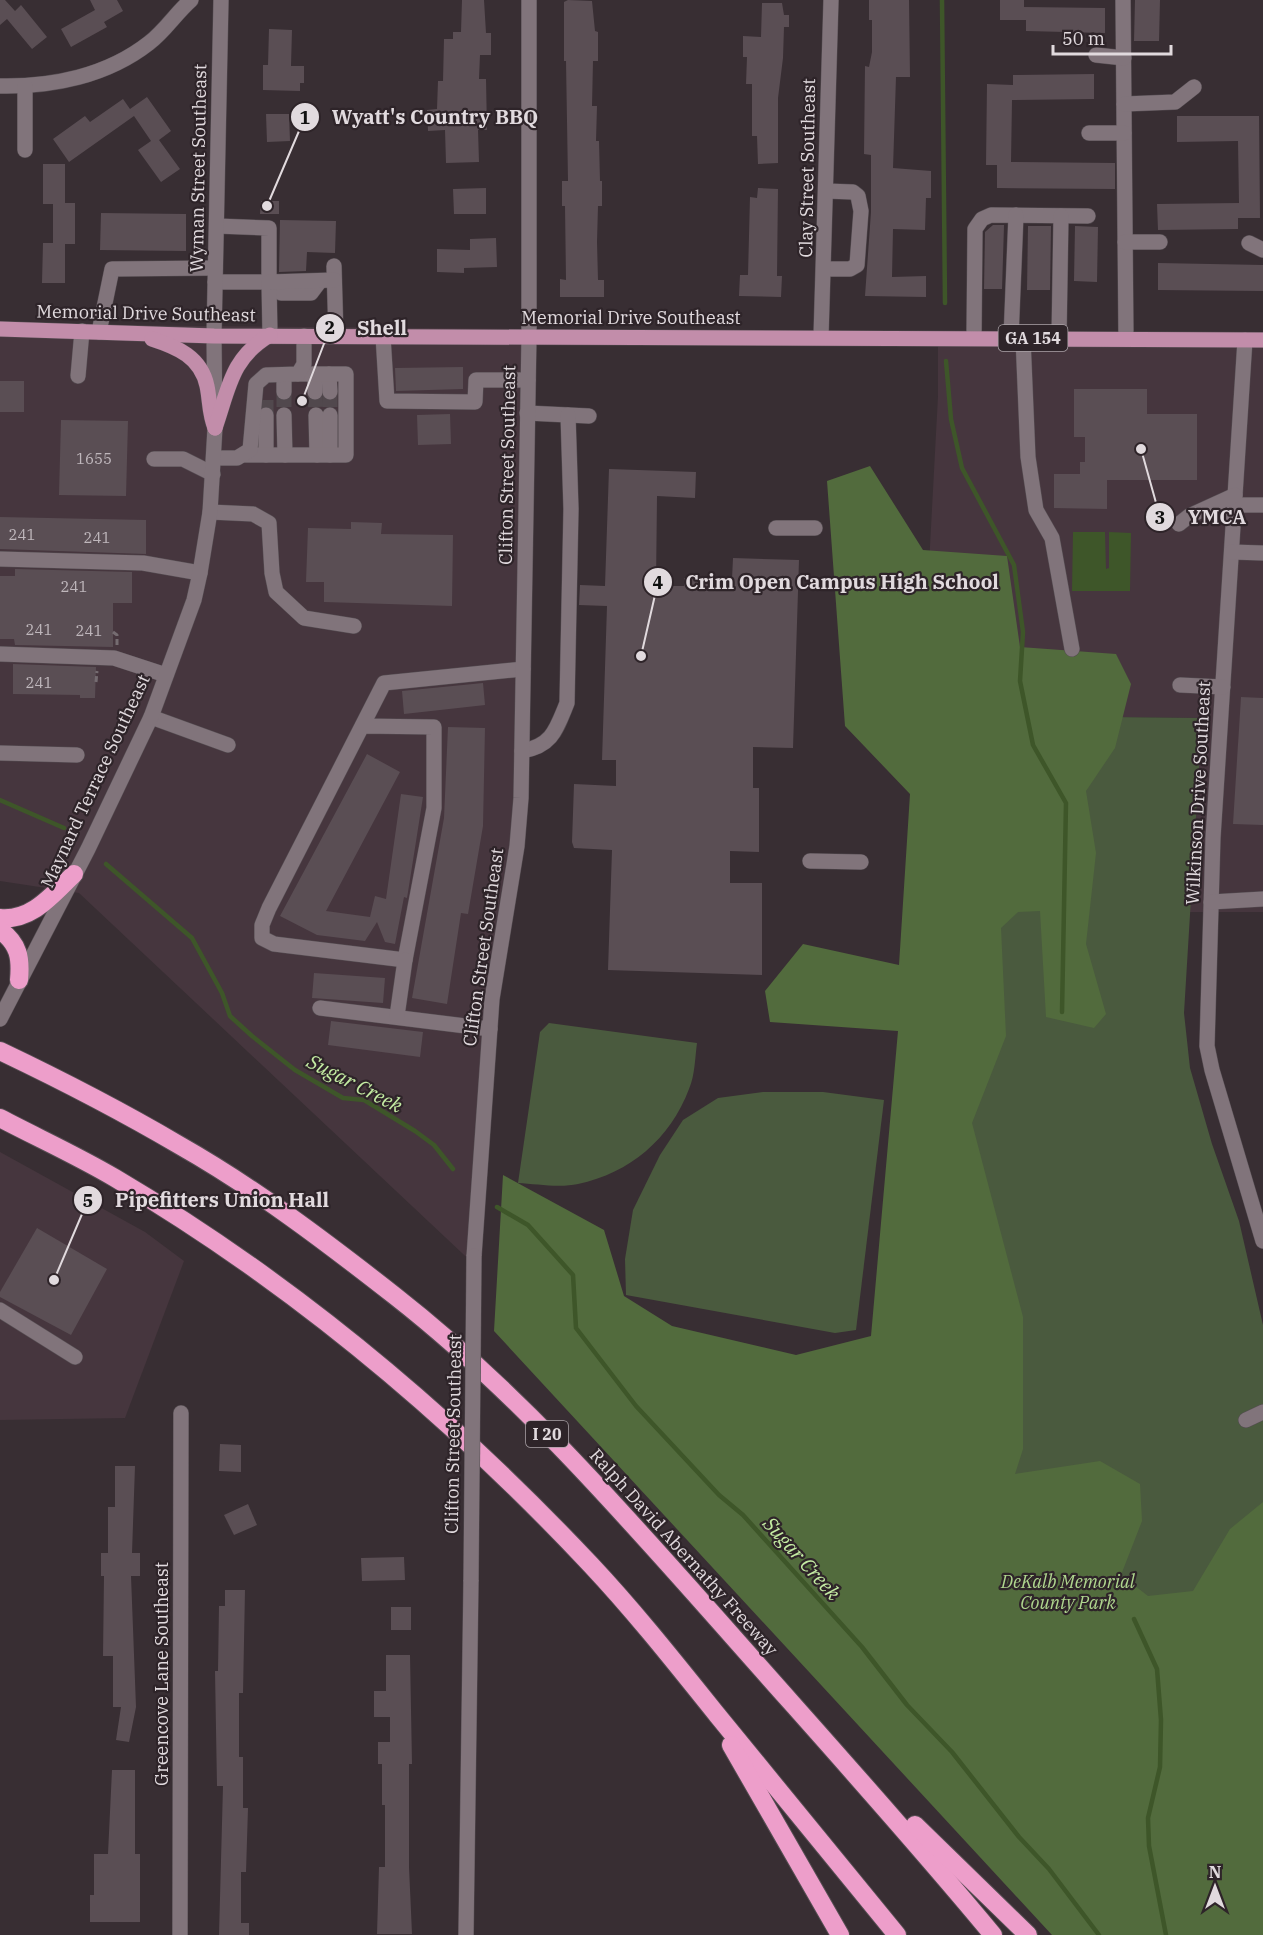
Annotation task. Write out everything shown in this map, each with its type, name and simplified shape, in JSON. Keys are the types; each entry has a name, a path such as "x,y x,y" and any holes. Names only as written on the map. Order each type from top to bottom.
{"highway":[{"path":"0,918 13,919 32,913 74,874"},
{"path":"0,930 17,946 21,960 19,980"},
{"name":"Ralph David Abernathy Freeway","path":"0,1051 82,1091 182,1146 265,1199 396,1297 508,1394 606,1495 905,1829 993,1935"},
{"path":"0,1118 114,1177 215,1243 340,1333 418,1397 511,1483 592,1566 707,1702 897,1935"},
{"path":"707,1702 840,1935"},
{"path":"801,1714 1028,1935"}],"main road":[{"name":"Memorial Drive Southeast","path":"0,329 214,336 1263,340"},
{"path":"135,333 178,348 191,357 201,369 207,386 211,418 215,428"},
{"path":"215,428 242,357 252,345 270,335"}],"street":[{"path":"0,86 25,86 63,81 90,74 120,61 151,42 191,0"},
{"name":"Wyman Street Southeast","path":"214,336 221,0"},
{"name":"Clifton Street Southeast","path":"466,1935 474,1256 490,1029 498,952 517,846 522,752 529,336 529,0"},
{"name":"Clay Street Southeast","path":"821,337 825,269 831,0"},
{"path":"1123,0 1126,339"},
{"path":"1096,55 1124,58"},
{"path":"25,86 25,150"},
{"path":"1124,104 1175,102 1194,87"},
{"path":"1089,133 1124,133"},
{"path":"825,269 850,269 859,260 861,211 858,196 853,192 826,191"},
{"path":"974,338 975,229 982,219 991,215 1088,216"},
{"path":"1016,215 1017,338 1028,457 1036,510 1052,538 1072,649"},
{"path":"1059,338 1060,216"},
{"path":"217,226 269,228 273,282 270,335"},
{"path":"1125,242 1160,242"},
{"path":"99,332 112,269 215,275 273,282 329,276 336,336"},
{"path":"78,376 82,332"},
{"name":"Maynard Terrace Southeast","path":"0,1018 151,717 194,600 210,512 213,474 214,336"},
{"path":"284,392 291,374 304,364 304,336"},
{"path":"383,336 387,401 475,402 476,380 528,380"},
{"name":"Wilkinson Drive Southeast","path":"1245,340 1211,902 1207,1005 1208,1057 1263,1241"},
{"path":"322,374 322,392"},
{"path":"214,458 245,455 346,455 346,374 266,375 256,384 252,441 250,450 245,455"},
{"path":"266,375 266,392"},
{"path":"527,413 589,416"},
{"path":"266,415 266,455"},
{"path":"284,415 285,455"},
{"path":"323,415 323,455"},
{"path":"522,752 539,748 556,732 567,703 571,509 568,415"},
{"path":"154,459 183,459 213,474"},
{"path":"1179,524 1189,516 1235,500 1263,505"},
{"path":"210,512 253,514 269,523 272,573 276,592 304,618 354,626"},
{"path":"776,528 815,528"},
{"path":"1232,552 1263,553"},
{"path":"0,560 143,563 200,573"},
{"path":"0,654 114,658 166,675"},
{"path":"405,960 274,944 262,938 262,924 384,683 523,669"},
{"path":"1180,685 1223,687"},
{"path":"151,717 228,745"},
{"path":"362,726 434,727 434,808 405,960 397,1016"},
{"path":"0,753 77,755"},
{"path":"810,861 861,862"},
{"path":"1211,902 1263,899"},
{"path":"320,1008 490,1029"},
{"path":"0,1310 75,1357"},
{"path":"1246,1420 1263,1412"},
{"name":"Greencove Lane Southeast","path":"180,1935 181,1413"}],"shaded area":[{"path":"0,324 531,329 515,837 491,1004 479,1269 79,893 0,881"},
{"path":"938,332 1263,335 1263,912 1189,912 1202,718 921,715 938,396"},
{"path":"1073,532 1105,532 1106,569 1109,568 1109,532 1131,533 1130,591 1072,591"},
{"path":"0,1152 145,1232 184,1261 125,1418 0,1420"}],"green space":[{"path":"870,466 923,550 1007,556 1020,647 1116,654 1131,684 1115,748 1086,791 1096,853 1086,944 1106,1014 1094,1028 1046,1017 1040,911 1018,912 1001,928 1006,1036 972,1123 1023,1317 1023,1449 1015,1474 1100,1461 1140,1484 1142,1521 1121,1575 1148,1596 1193,1591 1230,1529 1263,1502 1263,1935 1052,1935 494,1331 503,1175 604,1230 624,1296 672,1326 796,1355 871,1336 898,1031 770,1022 765,991 803,944 899,965 910,794 845,726 827,481"},
{"name":"DeKalb Memorial County Park","path":"921,715 1202,718 1184,1013 1190,1068 1212,1144 1239,1221 1263,1325 1263,1935 938,1444"},
{"path":"549,1023 697,1043 694,1072 689,1089 681,1107 659,1138 646,1151 615,1172 578,1184 556,1186 518,1183 540,1032"},
{"path":"763,1092 823,1092 884,1100 856,1330 835,1333 626,1295 625,1259 633,1210 660,1155 683,1120 718,1098"}],"building":[{"path":"0,0 5,0 15,11 21,5 47,37 32,49 7,19 0,25"},
{"path":"90,0 117,0 123,11 104,22 107,27 71,47 61,29 95,10"},
{"path":"462,0 484,0 486,33 491,33 491,55 480,55 479,79 486,79 487,130 478,130 479,162 446,163 445,130 428,131 427,110 437,109 438,81 443,81 444,39 453,39 453,32 461,32"},
{"path":"568,0 592,1 595,31 598,32 598,61 593,61 592,106 597,106 596,141 599,141 600,181 602,181 602,206 598,206 597,242 598,280 604,280 604,297 560,297 560,279 566,280 565,206 562,206 562,181 568,181 564,2"},
{"path":"869,0 909,0 910,77 896,77 893,168 931,171 931,198 926,198 925,230 893,229 892,277 926,276 926,297 865,296 871,212 871,155 864,154 865,66 869,67 872,52 872,20 869,20"},
{"path":"1000,0 1024,0 1024,7 1105,8 1105,33 1026,31 1026,20 1000,20"},
{"path":"1135,0 1160,0 1159,41 1134,41"},
{"path":"762,3 782,3 784,15 789,15 789,27 784,27 778,98 778,163 758,164 757,136 752,136 752,84 746,84 747,57 743,57 743,36 761,37"},
{"path":"269,29 292,30 291,66 304,66 304,83 300,83 300,91 263,90 263,65 268,65"},
{"path":"1094,74 1094,99 1012,100 1011,162 1115,163 1115,189 997,188 997,165 986,165 987,84 1013,85 1013,75"},
{"path":"147,97 171,131 159,140 180,169 161,182 138,150 151,141 134,116 69,162 53,139 85,116 90,122 123,99 130,109"},
{"path":"266,114 289,114 290,141 267,142"},
{"path":"1177,116 1259,116 1260,218 1238,218 1238,229 1158,230 1157,204 1239,203 1238,141 1177,142"},
{"path":"43,164 65,164 65,203 75,203 75,244 65,244 65,283 42,283 43,243 53,243 53,204 43,204"},
{"path":"486,188 486,214 454,214 453,189"},
{"path":"758,188 778,189 777,276 782,276 781,297 739,296 740,275 748,275 750,197 757,198"},
{"path":"261,201 279,201 279,214 260,214"},
{"path":"101,213 186,214 186,251 100,250"},
{"path":"280,220 336,221 335,253 307,252 306,271 279,272"},
{"path":"993,225 1004,225 1002,289 984,289 985,232"},
{"path":"1028,226 1051,226 1050,290 1027,290"},
{"path":"1075,226 1098,227 1097,282 1074,281"},
{"path":"496,238 497,267 464,268 464,273 437,272 437,249 470,250 470,239"},
{"path":"1158,263 1263,265 1263,291 1158,290"},
{"path":"463,367 463,389 396,391 395,368"},
{"path":"0,381 24,381 24,412 0,412"},
{"path":"1074,389 1147,389 1147,414 1197,414 1197,480 1107,480 1107,509 1054,508 1054,474 1080,474 1080,462 1085,462 1085,437 1074,437"},
{"path":"450,414 451,444 418,445 417,415"},
{"path":"61,420 128,421 126,496 59,495"},
{"path":"609,469 696,472 695,498 657,496 656,586 684,586 684,578 732,579 733,558 799,560 793,748 753,747 753,788 759,788 759,852 730,851 730,883 762,883 762,975 608,970 612,850 574,848 572,842 574,784 616,786 616,760 602,760 607,606 579,605 580,585 605,586"},
{"path":"0,517 146,520 146,554 0,549"},
{"path":"351,522 382,523 381,534 453,535 452,606 324,602 324,582 306,582 308,528 351,529"},
{"path":"15,569 132,572 132,603 113,603 113,647 15,645 14,639 0,639 0,576 15,576"},
{"path":"13,664 96,667 95,698 80,698 80,695 13,694"},
{"path":"483,683 485,705 404,714 402,691"},
{"path":"1241,697 1263,698 1263,825 1233,824"},
{"path":"448,727 485,728 483,826 468,914 461,913 447,1004 412,998 444,818"},
{"path":"367,754 400,772 326,911 370,917 375,896 386,899 401,794 423,797 407,898 404,897 395,944 385,942 377,922 365,941 317,935 280,916"},
{"path":"314,973 385,978 383,1003 312,998"},
{"path":"331,1021 423,1032 420,1057 328,1045"},
{"path":"37,1228 107,1269 71,1335 0,1297 0,1292"},
{"path":"220,1444 241,1445 241,1472 219,1471"},
{"path":"115,1466 135,1466 132,1553 140,1553 140,1576 131,1576 136,1707 129,1742 116,1740 121,1707 113,1707 113,1656 103,1656 104,1576 101,1576 101,1553 108,1553 108,1507 115,1507"},
{"path":"248,1504 257,1525 234,1535 224,1515"},
{"path":"404,1557 405,1580 362,1581 361,1558"},
{"path":"225,1590 245,1590 243,1693 239,1693 239,1757 243,1757 243,1808 248,1808 246,1872 241,1872 241,1923 249,1923 249,1935 219,1935 223,1786 217,1786 215,1671 218,1671 219,1606 225,1606"},
{"path":"391,1607 411,1607 411,1630 391,1630"},
{"path":"386,1655 410,1655 412,1764 409,1764 409,1867 412,1934 377,1934 379,1867 385,1867 385,1805 382,1805 382,1764 378,1764 378,1742 390,1742 390,1717 374,1717 374,1691 386,1691"},
{"path":"112,1770 135,1770 135,1854 140,1854 140,1922 90,1922 90,1895 94,1895 94,1854 108,1854"}],"waterway":[{"path":"942,0 945,303"},
{"path":"946,361 951,419 962,468 1014,565 1023,632 1020,681 1033,745 1066,803 1062,1012"},
{"name":"Sugar Creek","path":"0,800 64,828"},
{"name":"Sugar Creek","path":"106,864 192,938 222,993 230,1016 252,1036 295,1070 343,1098 364,1100 415,1131 434,1145 453,1169"},
{"name":"Sugar Creek","path":"497,1207 528,1225 573,1275 576,1328 636,1406 719,1495 743,1515 862,1647 907,1705 952,1752 1019,1837 1049,1869 1099,1935"},
{"path":"1134,1619 1157,1669 1161,1720 1160,1767 1148,1818 1149,1846 1166,1935"}],"tunnel":[{"path":"266,392 266,415"},
{"path":"284,392 284,415"},
{"path":"315,392 316,415"},
{"path":"330,392 330,415"}],"place":[{"name":"Wyatt's Country BBQ","path":"267,206"},
{"name":"Shell","path":"302,401"},
{"name":"YMCA","path":"1141,449"},
{"name":"Crim Open Campus High School","path":"641,656"},
{"name":"Pipefitters Union Hall","path":"54,1280"}]}
